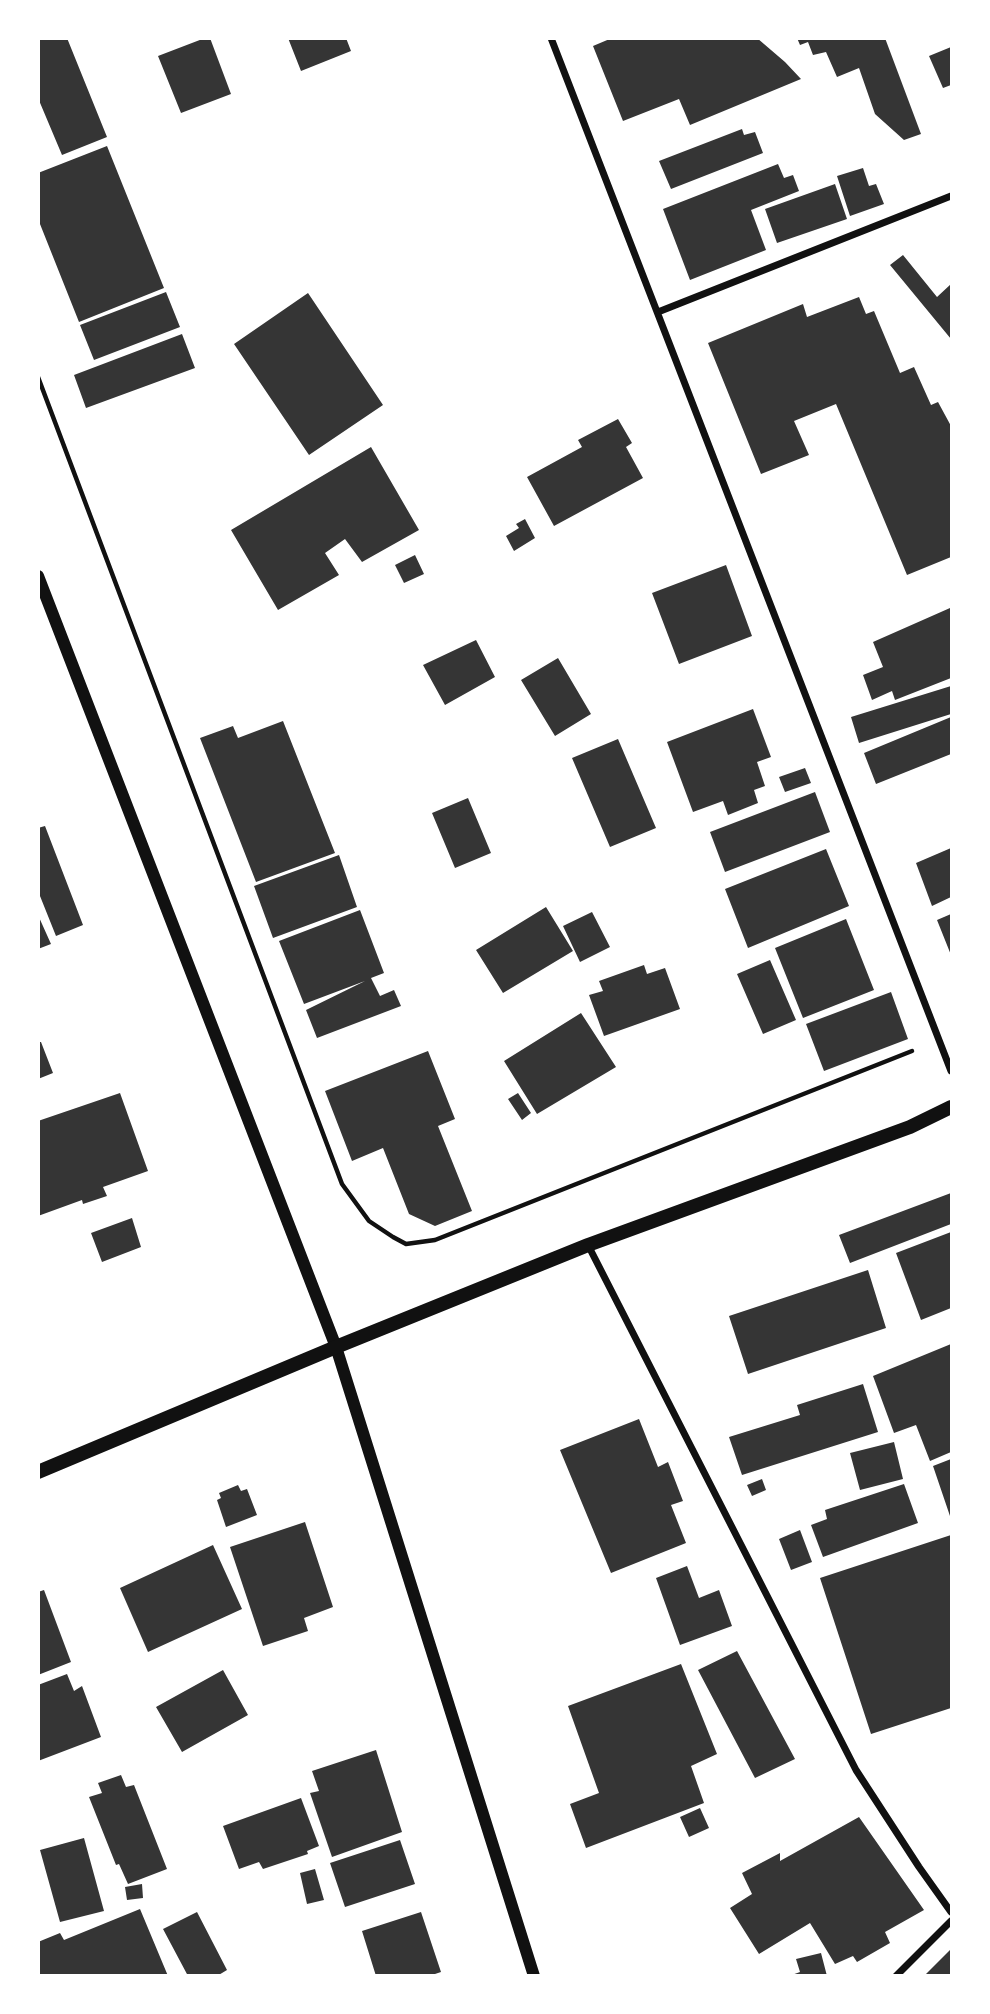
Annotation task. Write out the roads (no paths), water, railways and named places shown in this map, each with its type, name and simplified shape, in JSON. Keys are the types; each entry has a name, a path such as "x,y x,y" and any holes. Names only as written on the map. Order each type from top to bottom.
{"main road":[{"path":"38,1472 588,1245 910,1127 951,1107"}],"street":[{"path":"551,38 951,1071"},
{"path":"658,312 951,196"},
{"path":"39,577 337,1347 534,1976"},
{"path":"588,1245 856,1770 951,1912"},
{"path":"897,1976 951,1921"}]}
